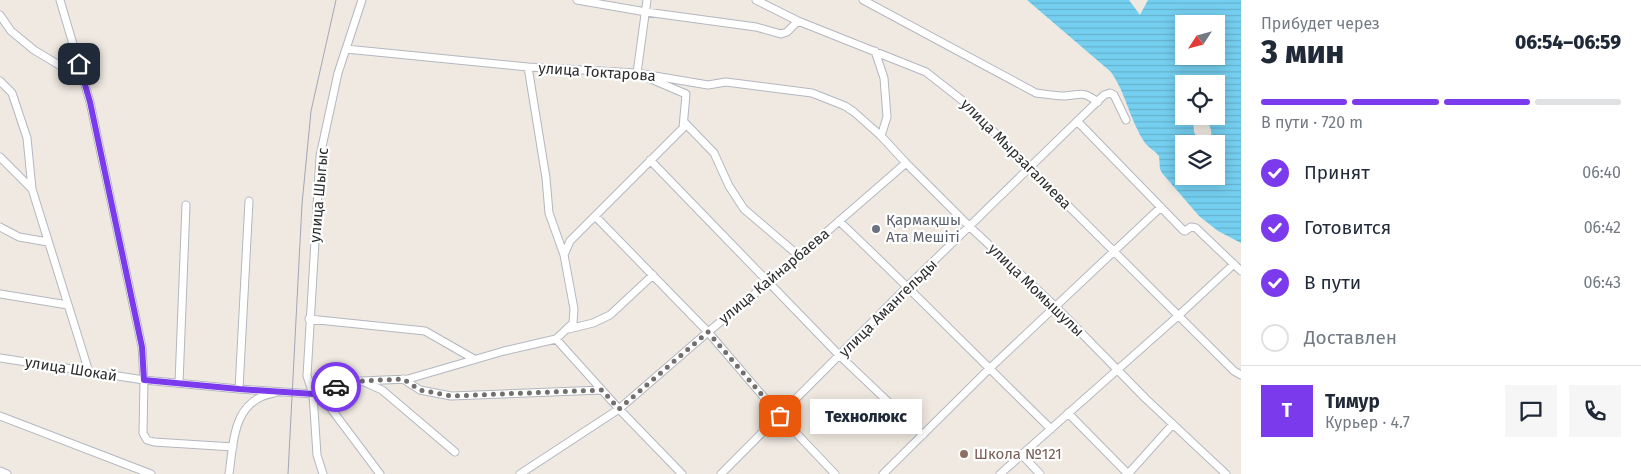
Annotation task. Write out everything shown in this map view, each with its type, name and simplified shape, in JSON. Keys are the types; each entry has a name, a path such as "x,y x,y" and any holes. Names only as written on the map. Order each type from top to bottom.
{"street":[{"path":"60,0 90,102 142,347 144,380 143,433 147,440 233,448"},
{"name":"улица Шыгыс","path":"323,474 317,454 314,394 307,376 320,156 338,74 362,0"},
{"path":"577,0 646,12 756,27 781,34 787,32 798,21"},
{"path":"564,255 570,241 683,128 686,94 637,73 648,0"},
{"name":"улица Мырзагалиева","path":"756,0 798,21 926,72 963,101 1237,373"},
{"path":"863,0 1036,93 1064,96 1081,93 1098,102 1104,95 1114,95 1126,120"},
{"path":"0,15 11,31 34,50 84,80"},
{"name":"улица Токтарова","path":"346,49 528,67 637,73 708,85 726,82 812,93 845,106"},
{"path":"875,51 884,78 885,88 886,117 881,136"},
{"path":"314,394 362,381 403,379 504,351 556,339 569,329 573,323 574,309 564,255 549,213 546,178 528,67"},
{"path":"0,81 12,92 27,138 32,189 88,372"},
{"name":"улица Амангельды","path":"721,474 908,286 1098,102"},
{"name":"улица Момышулы","path":"845,106 881,136 970,227 1056,307 1226,474"},
{"path":"684,122 714,153 729,186 744,209 799,256"},
{"path":"1078,122 1183,230 1185,231 1191,227 1196,228 1241,271"},
{"path":"0,157 32,189"},
{"path":"650,160 840,356 923,435"},
{"name":"улица Кайнарбаева","path":"520,474 619,409 906,163"},
{"path":"239,389 249,201"},
{"path":"179,383 186,205"},
{"path":"883,474 989,369 1162,207"},
{"path":"595,216 708,332 780,416 834,474"},
{"path":"839,221 908,286 1051,429"},
{"path":"0,226 19,237 48,242"},
{"path":"1000,474 1234,264"},
{"path":"569,329 593,323 610,315 653,275"},
{"path":"0,294 68,305"},
{"path":"309,319 425,331 474,359"},
{"path":"556,339 619,409 682,474"},
{"name":"улица Шокай","path":"0,358 144,380 314,394"},
{"path":"403,379 420,390 451,396 602,390"},
{"path":"362,381 382,390 455,452"},
{"path":"229,474 236,426 241,414 255,400 268,394 283,392"},
{"path":"314,394 329,406 380,474"},
{"path":"1068,414 1128,474 1173,424"},
{"path":"0,416 151,474"},
{"path":"1022,455 1040,474"},
{"path":"0,471 7,474"}],"water":[{"path":"1027,0 1129,0 1140,15 1148,0 1241,0 1241,243 1218,231 1199,216 1162,173 1159,156 1147,145 1135,126 1111,72","holes":["1175,75 1225,75 1225,125 1209,125 1211,135 1225,135 1225,185 1175,185 1175,135 1196,135 1194,125 1175,125"]}],"railway":[{"path":"288,474 302,204 311,111 336,0"}],"way so far":[{"path":"336,387 362,381 403,379 420,390 451,396 602,390 619,409 708,332 780,416"}],"place":[{"name":"Қармақшы Ата Мешіті","path":"876,229"},
{"name":"Технолюкс","path":"780,416"},
{"name":"Школа №121","path":"964,454"}],"route":[{"path":"79,64 90,102 142,347 144,380 314,394 336,387"}]}
